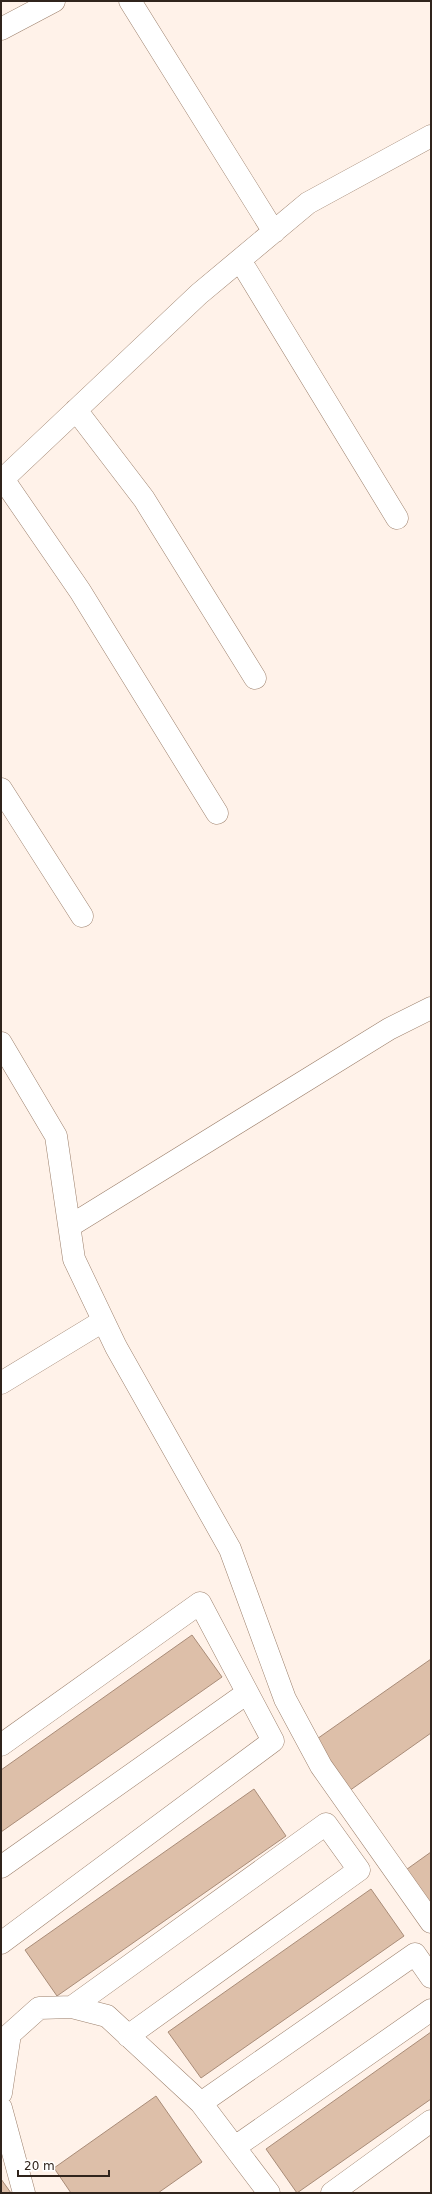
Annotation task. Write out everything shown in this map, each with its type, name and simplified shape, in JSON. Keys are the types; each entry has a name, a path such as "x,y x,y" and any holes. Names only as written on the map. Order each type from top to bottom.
{"street":[{"path":"1,30 54,1"},
{"path":"130,1 274,232"},
{"path":"217,813 80,591 2,480 199,294 308,203 428,141"},
{"path":"240,260 397,518"},
{"path":"76,410 144,500 255,678"},
{"path":"1,789 82,916"},
{"path":"70,1226 389,1029 431,1008"},
{"path":"1,1043 56,1136 74,1259 116,1347 230,1549 285,1699 321,1766 431,1922"},
{"path":"1,1383 103,1321"},
{"path":"1,1745 200,1603 273,1741 1,1943"},
{"path":"1,1867 247,1693"},
{"path":"72,2007 326,1824 359,1870 128,2036"},
{"path":"201,2103 415,1954 431,1977"},
{"path":"1,2093 5,2027 39,2008 72,2007 107,2016 201,2103 235,2147 262,2190"},
{"path":"235,2147 431,2010"},
{"path":"1,2108 4,2131 24,2193"},
{"path":"332,2193 431,2121"}],"building":[{"path":"192,1635 222,1677 1,1832 1,1770"},
{"path":"431,1659 431,1733 349,1791 314,1741"},
{"path":"254,1789 286,1836 57,1996 25,1950"},
{"path":"431,1852 431,1912 403,1872"},
{"path":"371,1889 404,1936 201,2078 168,2032"},
{"path":"431,2032 431,2099 297,2193 266,2149"},
{"path":"156,2096 202,2162 158,2193 71,2193 54,2168"},
{"path":"1,2179 11,2193 1,2193"}]}
